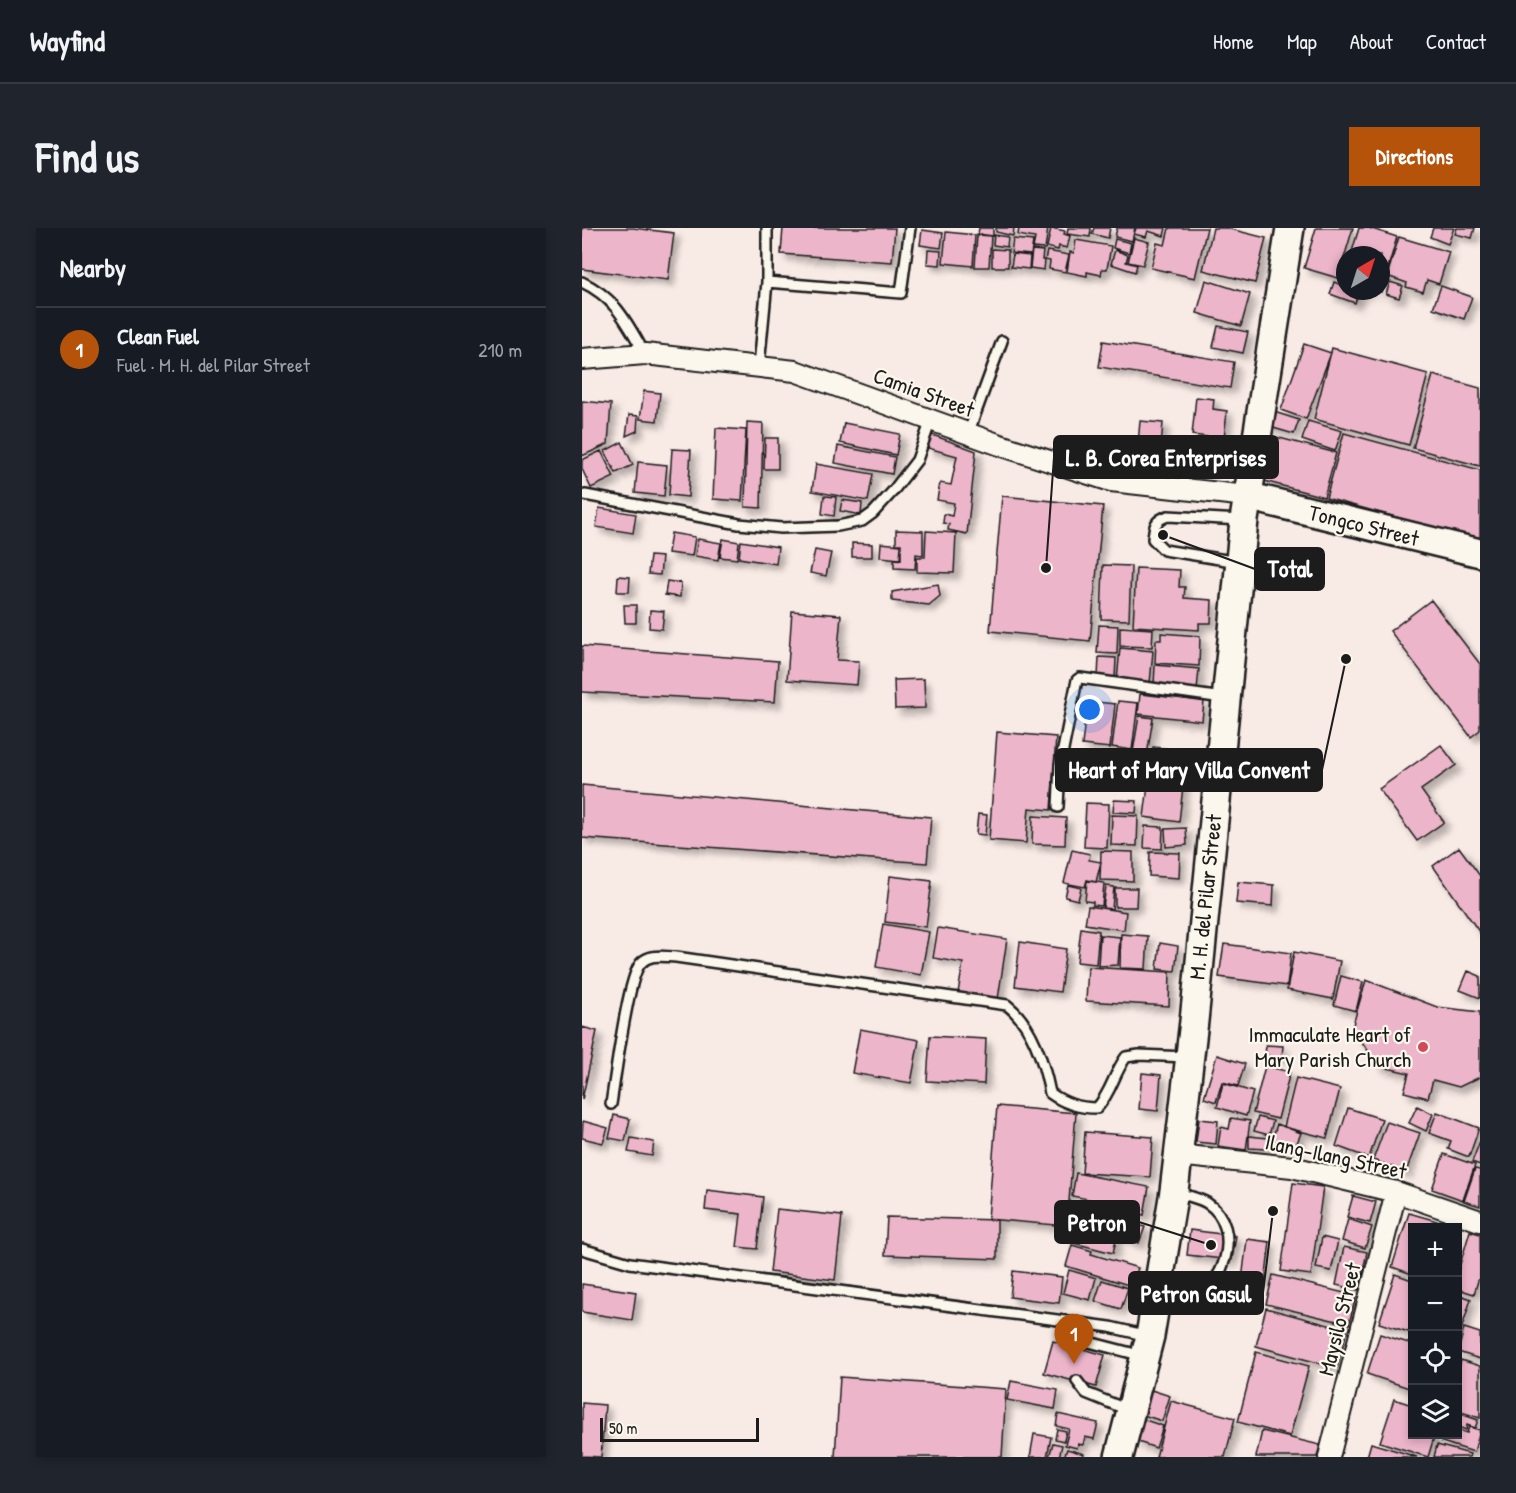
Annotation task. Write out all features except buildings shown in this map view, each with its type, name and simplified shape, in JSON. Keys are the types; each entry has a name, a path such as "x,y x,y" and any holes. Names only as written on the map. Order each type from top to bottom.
{"main road":[{"name":"M. H. del Pilar Street","path":"1119,1457 1147,1346 1174,1191 1194,1021 1239,562 1290,228"},
{"name":"Tongco Street","path":"1246,508 1480,553"}],"street":[{"name":"Camia Street","path":"582,359 645,354 795,371 968,434 1111,481 1246,508"},
{"name":"Ilang-Ilang Street","path":"1177,1155 1292,1167 1396,1192 1480,1221"},
{"name":"Maysilo Street","path":"1329,1457 1396,1192"}],"lane":[{"path":"759,366 767,282 767,228"},
{"path":"767,282 901,293 910,228"},
{"path":"582,282 598,290 620,311 645,354"},
{"path":"968,434 1002,341"},
{"path":"585,495 739,524 781,528 838,526 862,521 873,513 893,491 917,460 931,420"},
{"path":"1239,562 1164,550 1153,539 1154,526 1159,519 1168,516 1246,508"},
{"path":"1059,807 1060,765 1076,683 1080,678 1225,698"},
{"path":"611,1104 631,983 639,964 651,956 676,957 1007,1005 1017,1012 1038,1049 1050,1093 1061,1102 1082,1108 1097,1108 1108,1096 1119,1066 1126,1057 1139,1055 1188,1057"},
{"path":"1157,1293 1181,1299 1200,1293 1217,1278 1228,1242 1222,1220 1208,1203 1174,1191"},
{"path":"582,1250 630,1263 1110,1327 1147,1346"},
{"path":"1107,1346 1110,1327"},
{"path":"1075,1347 1085,1341 1107,1346 1147,1346"},
{"path":"1077,1381 1086,1393 1131,1412"}],"place":[{"name":"Total","path":"1163,535"},
{"name":"L. B. Corea Enterprises","path":"1046,568"},
{"name":"Heart of Mary Villa Convent","path":"1346,659"},
{"name":"Immaculate Heart of Mary Parish Church","path":"1423,1047"},
{"name":"Petron Gasul","path":"1273,1211"},
{"name":"Petron","path":"1211,1245"},
{"name":"Clean Fuel","path":"1074,1364"}]}
